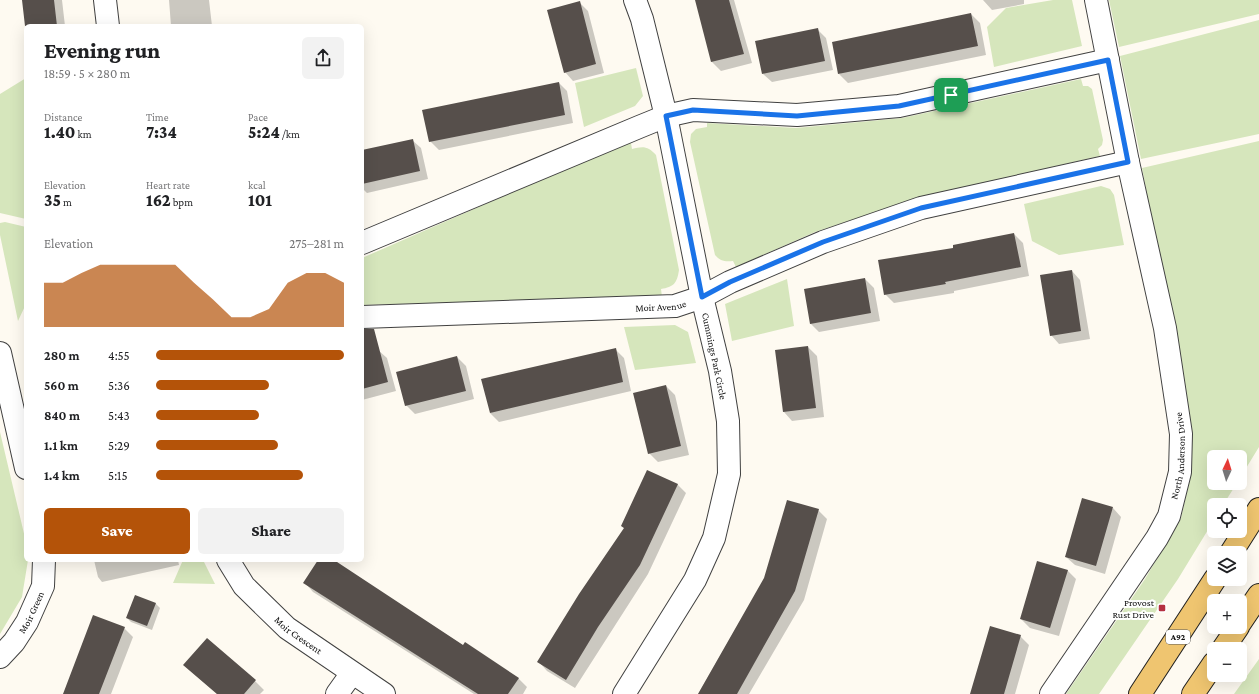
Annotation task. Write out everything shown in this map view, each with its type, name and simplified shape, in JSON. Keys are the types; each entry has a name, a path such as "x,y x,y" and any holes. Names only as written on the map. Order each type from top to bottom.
{"main road":[{"path":"1235,546 1259,509"},
{"name":"A92","path":"1140,694 1210,586"},
{"path":"1247,612 1259,594"},
{"path":"1193,694 1207,673"}],"street":[{"path":"105,0 108,24"},
{"name":"Cummings Park Circle","path":"624,694 695,580 714,538 729,474 728,421 720,371 702,297 666,116 642,19 635,0"},
{"path":"1096,0 1128,162"},
{"path":"364,242 666,116 693,110 797,116 899,106 1108,60"},
{"name":"Moir Avenue","path":"364,317 675,306 702,297 730,282 823,242 921,208 1128,162"},
{"name":"North Anderson Drive","path":"1051,694 1157,538 1169,516 1180,472 1181,434 1165,328 1128,162"},
{"path":"0,353 24,459"},
{"name":"Moir Green","path":"0,657 14,642 28,622 43,586 44,562"},
{"name":"Moir Crescent","path":"229,562 244,586 287,628 384,694"},
{"path":"337,694 352,673"}],"green space":[{"path":"1053,0 1072,0 1082,46 994,67 987,27 1006,8"},
{"path":"1109,0 1259,0 1259,14 1119,47"},
{"path":"1259,20 1259,134 1141,159 1120,56"},
{"path":"636,68 643,96 635,106 584,127 575,83"},
{"path":"24,79 24,219 0,213 0,94"},
{"path":"1081,79 1083,86 1088,86 1092,89 1103,140 1102,145 1098,149 1100,156 922,197 815,232 736,267 733,261 723,261 715,255 690,142 691,134 696,129 707,127 707,123 796,128 902,118"},
{"path":"1259,141 1259,447 1247,467 1247,450 1207,450 1207,490 1233,490 1227,498 1207,498 1207,531 1178,579 1099,694 1066,694 1145,579 1181,518 1191,474 1192,432 1142,168"},
{"path":"631,143 632,149 639,147 645,148 656,155 679,270 674,284 661,289 662,297 364,305 364,257 611,149"},
{"path":"1101,186 1110,189 1114,195 1124,245 1059,255 1032,241 1024,204"},
{"path":"5,222 24,227 24,308 18,321 0,235 0,223"},
{"path":"787,279 794,326 732,341 725,304"},
{"path":"675,325 688,332 696,363 635,370 624,327"},
{"path":"0,432 24,534 24,562 28,562 22,597 0,634"},
{"path":"182,562 204,562 215,584 173,583"},
{"path":"1259,659 1259,694 1234,694 1243,682 1247,682 1247,676"}],"building":[{"path":"22,0 54,0 57,24 25,24"},
{"path":"695,0 729,0 744,54 711,62"},
{"path":"580,1 596,64 564,73 547,10"},
{"path":"971,13 978,46 838,74 832,42"},
{"path":"818,28 825,61 762,74 755,41"},
{"path":"559,82 565,115 429,142 422,110"},
{"path":"413,139 420,171 364,184 364,150"},
{"path":"1014,233 1021,267 945,282 946,284 884,295 878,260 953,248 953,245"},
{"path":"1072,270 1081,331 1050,336 1040,275"},
{"path":"865,278 871,313 810,324 804,289"},
{"path":"364,329 374,329 388,382 364,388"},
{"path":"808,346 816,408 783,412 775,350"},
{"path":"616,348 623,382 490,413 481,379"},
{"path":"457,356 466,391 405,406 396,372"},
{"path":"666,385 681,446 648,454 633,393"},
{"path":"647,470 678,484 640,565 598,627 566,680 537,662 579,594 624,528 621,526"},
{"path":"1082,498 1113,507 1096,566 1065,557"},
{"path":"787,500 819,509 795,591 737,694 698,694 764,578"},
{"path":"1037,561 1068,570 1050,628 1020,619"},
{"path":"317,562 337,562 463,645 465,642 519,678 508,694 478,694 303,583"},
{"path":"135,595 156,603 147,626 126,618"},
{"path":"93,615 125,627 99,694 63,694"},
{"path":"990,626 1021,635 1004,694 970,694"},
{"path":"207,638 256,680 244,694 217,694 183,665"}],"place":[{"name":"Provost Rust Drive","path":"1162,608"}],"route":[{"path":"1108,60 1128,162 921,208 823,242 730,282 702,297 666,116 693,110 797,116 899,106 951,95 1108,60"}]}
